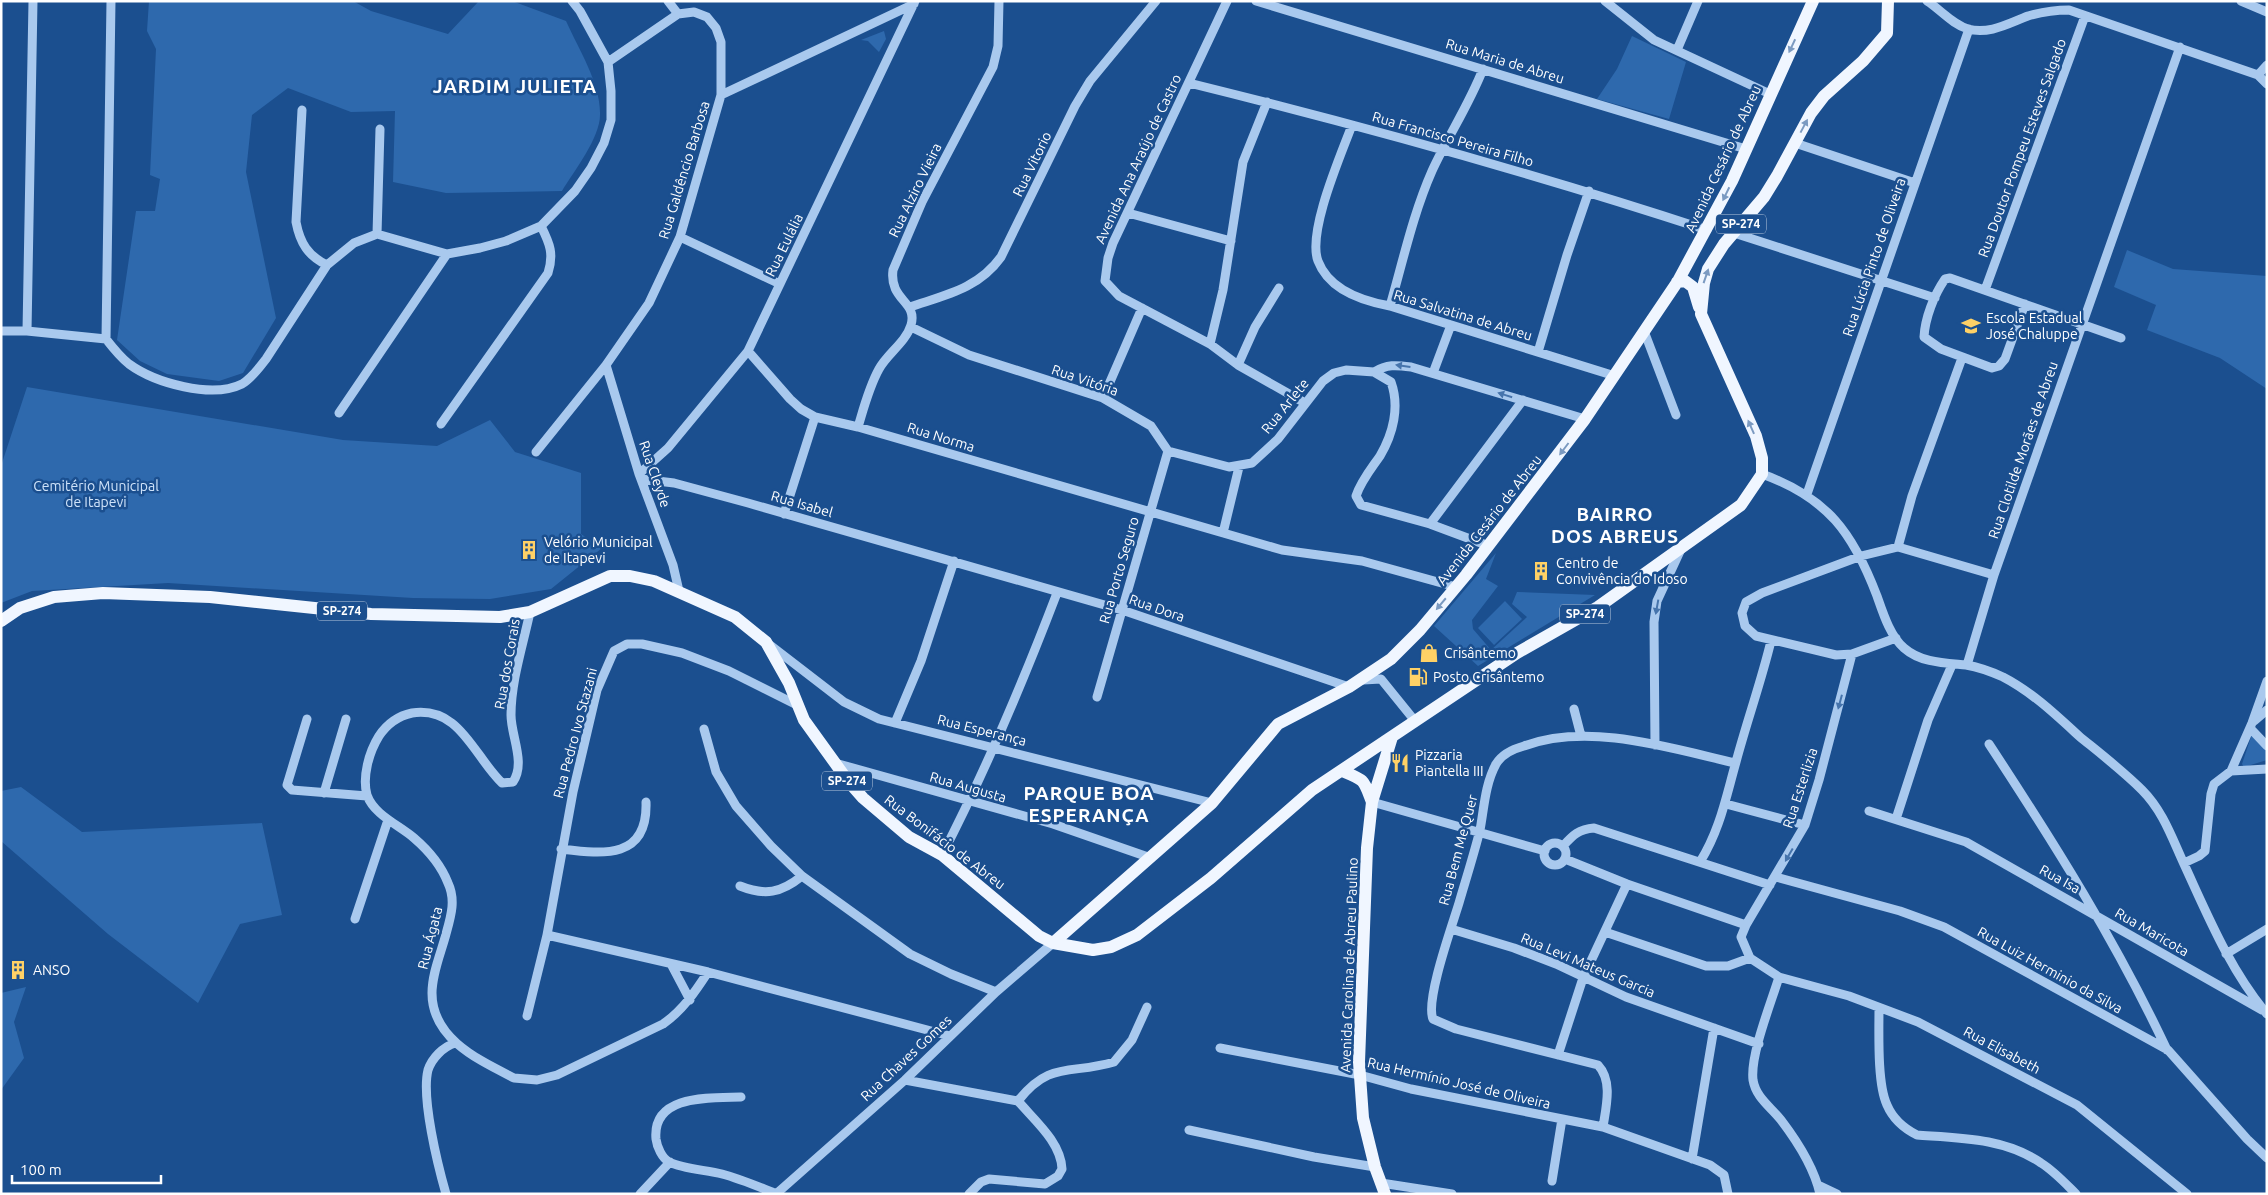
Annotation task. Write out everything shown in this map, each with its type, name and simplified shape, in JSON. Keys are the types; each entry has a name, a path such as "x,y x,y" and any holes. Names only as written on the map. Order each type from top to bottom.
{"main road":[{"name":"Avenida Cesário de Abreu","path":"1053,943 1212,802 1261,741 1278,724 1354,684 1391,659 1420,630 1456,587 1585,419 1677,282 1707,230 1746,149 1812,1"},
{"name":"SP-274","path":"1392,737 1517,653 1598,607 1683,547 1741,505 1762,474 1762,458 1756,436 1701,314 1702,290 1708,269 1734,233 1764,197 1796,143 1811,113 1824,96 1863,61 1887,33 1888,1"},
{"path":"1677,282 1685,282 1692,287 1701,314"},
{"name":"SP-274","path":"1,621 20,608 54,597 95,594 210,597 371,614 483,617 530,612 610,576 630,576 654,580 679,591"},
{"name":"Rua Bonifácio de Abreu","path":"679,591 736,617 766,642 789,683 796,705 804,720 848,781 882,815 909,837 942,855 1038,936 1053,943 1093,950 1111,947 1137,935 1211,878 1312,790 1392,737"},
{"name":"Avenida Carolina de Abreu Paulino","path":"1383,1188 1375,1167 1363,1118 1360,1075 1360,1007 1367,848 1372,802 1392,737"},
{"path":"1342,771 1355,775 1364,782 1372,802"}],"street":[{"path":"27,331 34,1"},
{"path":"106,339 111,1"},
{"path":"1,330 106,339 129,364 153,378 170,384 197,388 233,387 244,383 266,359 328,265 354,243 378,234 447,254 506,242 541,226 575,191 591,168 604,144 611,120 608,62 580,11 572,1"},
{"path":"668,1 678,14"},
{"name":"Rua Alziro Vieira","path":"910,307 895,290 892,282 898,256 930,188 992,67 998,46 999,1"},
{"name":"Rua Vitorio","path":"910,307 961,290 978,282 992,270 1001,257 1075,106 1090,81 1156,1"},
{"name":"Avenida Ana Araújo de Castro","path":"1227,1 1108,258 1105,281 1119,296 1210,344 1238,365 1305,403"},
{"name":"Rua Maria de Abreu","path":"1256,1 1746,149"},
{"path":"1605,1 1640,31 1770,94"},
{"path":"1677,50 1698,1"},
{"path":"1927,1 1951,20 1969,29 1993,29 2051,10 2069,10 2258,75 2267,84"},
{"path":"2069,10 2073,1"},
{"path":"2241,1 2267,12"},
{"name":"Rua Galdêncio Barbosa","path":"536,452 606,365 649,303 680,237 721,95 915,3"},
{"name":"Rua Eulália","path":"640,477 668,448 748,351 915,3"},
{"path":"608,62 678,14 694,12 708,17 716,28 721,42 721,95"},
{"name":"Rua Doutor Pompeu Esteves Salgado","path":"1985,290 2084,16"},
{"name":"Rua Lúcia Pinto de Oliveira","path":"1807,494 1969,29"},
{"name":"Rua Clotilde Morães de Abreu","path":"1967,665 1994,575 2180,47"},
{"path":"2258,75 2267,65"},
{"path":"1390,306 1417,212 1442,151 1468,106 1483,69"},
{"name":"Rua Francisco Pereira Filho","path":"1189,83 1267,102 1589,191 1707,230"},
{"path":"1210,344 1223,290 1243,162 1267,102"},
{"path":"302,110 296,222 299,238 306,249 315,259 328,265"},
{"name":"Rua Salvatina de Abreu","path":"1352,125 1321,217 1317,259 1324,274 1349,293 1362,300 1390,306 1615,376"},
{"path":"378,234 380,129"},
{"path":"1796,143 1915,182"},
{"path":"1538,352 1567,255 1589,191"},
{"path":"1128,213 1231,241"},
{"path":"441,424 548,273 552,260 551,246 541,226"},
{"path":"1734,233 1935,298"},
{"path":"680,237 780,284"},
{"path":"339,413 447,254"},
{"path":"2025,304 2010,345 1999,366 1992,368 1962,358 1935,346 1924,338 1924,329 1935,298 1944,279 1950,278 2025,304 2082,325 2121,338"},
{"path":"1238,365 1255,327 1279,288"},
{"path":"858,427 880,368 911,327 910,307"},
{"path":"1103,398 1142,308"},
{"path":"1433,373 1451,325"},
{"name":"Rua Vitória","path":"911,327 969,355 1103,398 1151,426 1168,451"},
{"path":"1644,331 1676,415"},
{"name":"Rua Norma","path":"748,351 790,399 815,417 858,427 1223,533"},
{"path":"1898,547 1912,496 1962,358"},
{"path":"1489,546 1430,524 1361,504 1356,496 1359,487 1381,454 1395,419 1396,404 1392,382 1374,372 1383,366 1396,364 1433,373 1585,419"},
{"name":"Rua Cleyde","path":"606,365 640,477 672,565 679,591"},
{"name":"Rua Arlete","path":"1239,467 1252,463 1278,438 1323,381 1334,373 1346,370 1374,372"},
{"path":"1430,524 1523,400"},
{"path":"784,514 815,417"},
{"path":"1168,451 1208,463 1239,467 1223,533 1282,550 1362,561 1456,587"},
{"name":"Rua Porto Seguro","path":"1097,697 1168,451"},
{"path":"1762,474 1807,494 1824,508 1842,528 1861,556 1896,638 1903,647 1914,655 1952,665 1967,665 2002,677 2022,688 2064,721 2126,776 2157,808 2226,954 2245,985 2266,1012"},
{"name":"Rua Isabel","path":"640,477 674,483 954,561"},
{"path":"1655,745 1653,647 1655,615 1657,601 1683,547"},
{"path":"1896,638 1852,654 1836,655 1756,636 1749,631 1743,619 1743,608 1746,602 1762,593 1861,556 1898,547 1994,575"},
{"path":"895,724 921,661 954,561"},
{"name":"Rua Dora","path":"954,561 1057,593 1122,610 1354,684"},
{"path":"942,855 970,801 1057,593"},
{"name":"Rua dos Corais","path":"367,796 366,777 368,762 379,736 396,718 422,712 449,720 466,736 494,776 502,783 512,782 518,769 511,716 512,696 530,612"},
{"path":"1700,862 1718,829 1726,804 1735,763 1771,641"},
{"name":"Rua Esperança","path":"766,642 844,702 860,712 895,724 994,746 1212,802"},
{"name":"Rua Pedro Ivo Stazani","path":"527,1016 547,935 561,849 597,690 614,651 627,644 642,644 682,654 730,671 796,705"},
{"name":"Rua Esterlizia","path":"1746,925 1805,825 1852,654"},
{"path":"1381,679 1391,659"},
{"path":"1896,819 1928,720 1952,665"},
{"path":"1354,684 1373,678 1381,679 1415,721"},
{"path":"2184,863 2199,856 2204,851 2214,784 2231,771 2267,681"},
{"path":"1574,709 1581,736"},
{"path":"2251,725 2267,710"},
{"path":"307,719 287,784 292,790 367,796 377,810 388,820 355,919"},
{"path":"324,793 346,719"},
{"path":"2251,725 2267,746"},
{"path":"704,729 716,772 732,800 771,846 802,876 910,954 945,972 996,992"},
{"name":"Rua Bem Me Quer","path":"1558,1055 1456,1029 1433,1019 1430,1012 1451,929 1479,832 1491,776 1497,762 1505,754 1550,738 1581,736 1655,745 1735,763"},
{"name":"Rua Maricota","path":"1989,744 2050,836 2098,917 2266,1012"},
{"name":"Rua Augusta","path":"834,763 1053,824 1151,858"},
{"path":"2231,771 2267,769"},
{"path":"561,849 594,853 610,853 622,850 640,834 644,823 646,802"},
{"path":"1372,802 1545,851"},
{"path":"1726,804 1805,825"},
{"name":"Rua Isa","path":"1869,811 1966,842 2098,917"},
{"name":"Rua Ágata","path":"388,820 413,838 429,853 441,868 453,898 451,916 435,970 432,993 435,1010 442,1027 455,1043"},
{"name":"Rua Luiz Herminio da Silva","path":"1563,846 1573,835 1584,828 1594,828 1700,862 1900,911 1944,927 2168,1050 2247,1140 2267,1158"},
{"path":"1553,844 1563,846 1566,852 1565,859 1560,864 1549,863 1545,858 1545,851 1553,844"},
{"path":"1565,859 1627,884 1746,925 1742,937 1750,958 1779,977 1759,1044 1753,1079 1756,1090 1794,1138 1819,1189 1837,1194"},
{"path":"740,886 765,893 776,892 789,886 802,876"},
{"path":"1603,1127 1607,1093 1605,1072 1598,1065 1558,1055 1583,978 1627,884"},
{"path":"2098,917 2146,1003 2168,1050"},
{"name":"Rua Levi Mateus Garcia","path":"1451,929 1514,948 1556,964 1650,1007 1759,1044"},
{"path":"2226,954 2267,929"},
{"path":"1605,932 1706,966 1728,966 1750,958"},
{"path":"547,935 708,972 950,1036"},
{"name":"Rua Chaves Gomes","path":"777,1194 905,1080 996,992 1053,943"},
{"path":"671,964 690,1000"},
{"path":"446,1194 433,1142 428,1092 428,1071 441,1051 455,1043 514,1078 537,1080 566,1071 664,1024 690,1000 708,972"},
{"name":"Rua Elisabeth","path":"1779,977 1849,996 1918,1022 2077,1105 2187,1194"},
{"path":"1018,1100 1031,1085 1045,1075 1114,1062 1132,1040 1147,1007"},
{"path":"1879,1008 1878,1048 1885,1098 1894,1117 1908,1130 1917,1135 1990,1141 2009,1147 2041,1163 2076,1194"},
{"path":"1692,1159 1714,1028"},
{"name":"Rua Hermínio José de Oliveira","path":"1220,1048 1360,1075 1410,1089 1603,1127 1710,1165 1724,1174 1728,1194"},
{"path":"905,1080 1018,1100 1055,1146 1062,1159 1062,1169 1058,1176 1045,1184 989,1179 981,1182 969,1194"},
{"path":"741,1097 703,1098 687,1101 670,1108 659,1122 656,1140 662,1156 670,1162 723,1174 777,1194"},
{"path":"1552,1181 1562,1119"},
{"path":"1189,1130 1314,1158 1375,1167"},
{"path":"640,1194 670,1162"},
{"path":"1383,1188 1452,1194"}],"green space":[{"path":"149,1 353,1 371,11 448,34 479,1 512,1 566,21 583,55 597,91 600,115 599,124 591,144 562,191 446,193 393,182 395,111 351,112 288,88 252,115 246,172 276,318 243,373 219,381 167,374 140,361 117,340 136,211 155,211 160,179 150,175 156,49 147,31"},
{"path":"884,31 886,39 879,52 868,41 861,40"},
{"path":"1632,36 1686,62 1669,119 1597,99 1617,69"},
{"path":"2127,250 2173,269 2267,276 2267,389 2220,358 2147,330 2156,305 2114,287"},
{"name":"Cemitério Municipal de Itapevi","path":"27,387 343,440 437,446 490,420 515,452 581,473 581,534 602,548 551,589 490,599 413,598 168,583 32,591 1,603 1,466"},
{"path":"1496,553 1486,579 1498,586 1472,620 1473,629 1491,650 1527,617 1512,604 1517,592 1595,595 1478,666 1434,626"},
{"path":"1505,601 1522,619 1494,645 1478,628"},
{"path":"2252,734 2267,748 2267,760 2244,767 2242,764"},
{"path":"21,787 82,832 262,823 282,915 240,924 198,1003 108,934 1,841 1,791"},
{"path":"26,987 14,1022 24,1058 1,1090 1,993"}],"place":[{"name":"Escola Estadual José Chaluppe","path":"1971,326"},
{"name":"Velório Municipal de Itapevi","path":"529,550"},
{"name":"Centro de Convivência do Idoso","path":"1541,571"},
{"name":"Crisântemo","path":"1429,653"},
{"name":"Posto Crisântemo","path":"1418,677"},
{"name":"Pizzaria Piantella III","path":"1400,763"},
{"name":"ANSO","path":"18,970"}],"district":[{"name":"JARDIM JULIETA","path":"515,86"},
{"name":"BAIRRO DOS ABREUS","path":"1615,525"},
{"name":"PARQUE BOA ESPERANÇA","path":"1089,804"}]}
